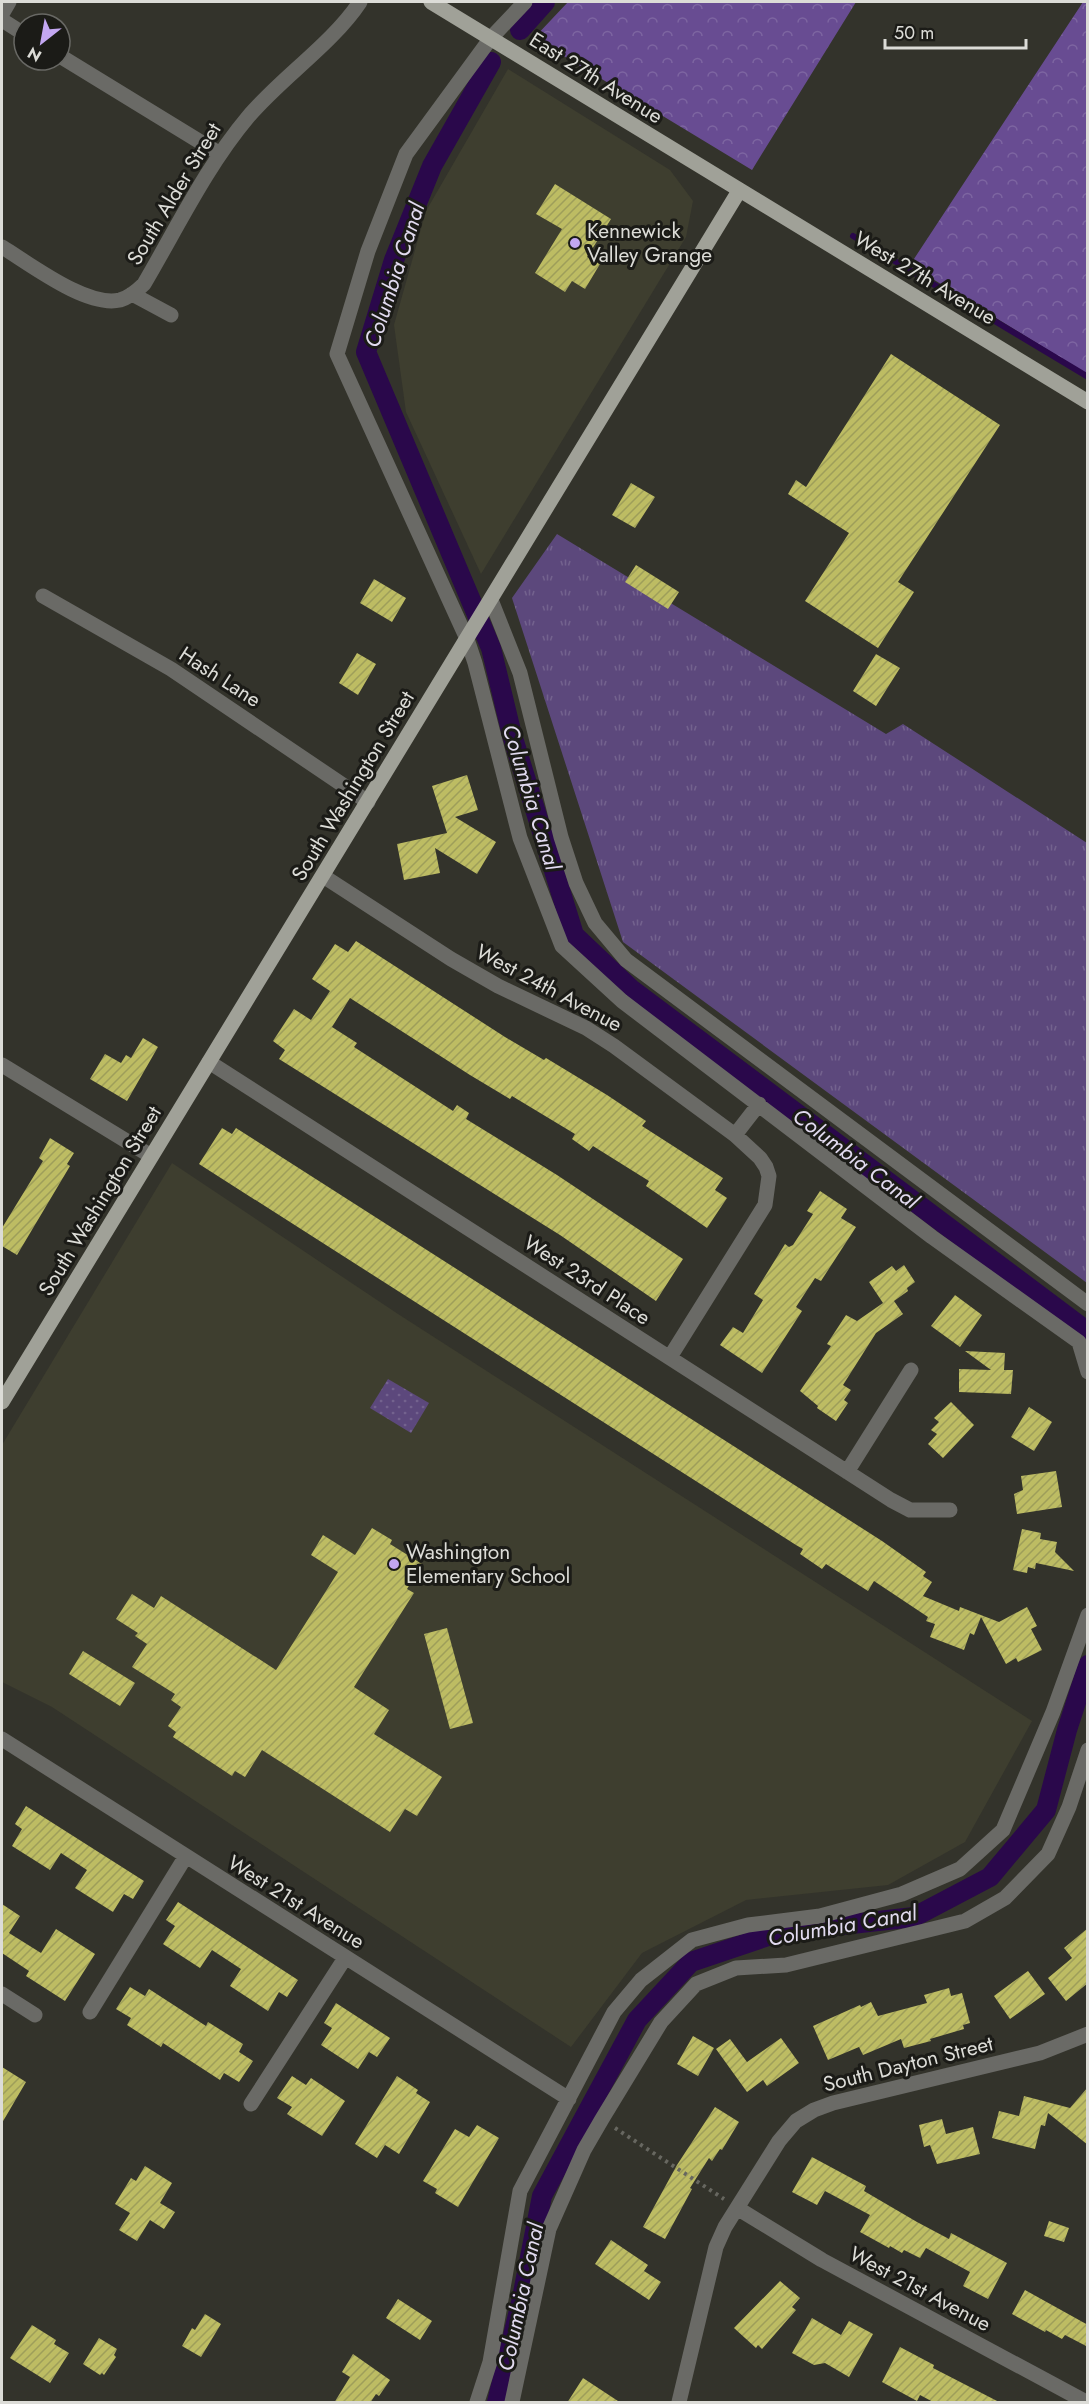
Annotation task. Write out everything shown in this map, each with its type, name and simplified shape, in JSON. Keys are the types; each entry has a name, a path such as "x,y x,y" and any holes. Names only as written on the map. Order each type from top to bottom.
{"main road":[{"name":"East 27th Avenue","path":"431,2 739,191"},
{"name":"West 27th Avenue","path":"739,191 1088,402"},
{"name":"South Washington Street","path":"2,1402 739,191"}],"street":[{"path":"2,14 9,2"},
{"name":"South Alder Street","path":"126,297 144,284 220,154 266,96 333,32 360,2"},
{"path":"525,2 491,38 406,154 368,251 337,354 471,633 475,663 520,838 562,946 622,1001 932,1237 1079,1342 1088,1372"},
{"path":"72,63 220,154"},
{"path":"2,247 84,296 102,301 126,297 171,315"},
{"name":"Hash Lane","path":"43,596 171,669 368,802"},
{"path":"487,606 520,673 561,837 576,883 595,923 626,960 1088,1304"},
{"name":"West 24th Avenue","path":"323,876 451,959 498,986 586,1028 614,1046 735,1135 760,1158 770,1176 765,1205 670,1358"},
{"name":"West 23rd Place","path":"209,1062 847,1472 910,1510 950,1510"},
{"path":"2,1065 151,1156"},
{"path":"735,1135 759,1104"},
{"path":"847,1472 911,1370"},
{"path":"477,2403 490,2362 520,2191 614,2012 641,1980 692,1940 748,1925 820,1916 902,1894 960,1869 1003,1830 1053,1712 1088,1616"},
{"name":"West 21st Avenue","path":"2,1739 569,2099"},
{"path":"512,2403 549,2229 584,2150 661,2022 696,1984 736,1968 786,1965 965,1921 1005,1898 1048,1854 1069,1807 1088,1750"},
{"path":"90,2012 186,1856"},
{"path":"251,2104 345,1958"},
{"path":"2,1994 36,2015"},
{"name":"South Dayton Street","path":"679,2403 716,2247 737,2208 779,2141 796,2121 814,2110 833,2103 1040,2053 1088,2034"},
{"name":"West 21st Avenue","path":"737,2208 822,2260 1086,2403"}],"path":[{"path":"602,2119 737,2208"}],"shaded area":[{"path":"508,69 670,170 693,201 686,237 481,574 406,412 394,325 426,211"},
{"name":"Washington Elementary School","path":"172,1163 398,1314 1032,1721 965,1842 888,1885 746,1900 642,1953 571,2047 52,1707 2,1682 2,1445"}],"green space":[{"path":"568,2 856,2 752,170 534,38"},
{"path":"1083,2 1088,2 1087,374 910,265"},
{"path":"557,534 886,734 903,724 1087,843 1087,1283 623,942 512,598"},
{"path":"388,1379 429,1403 411,1433 370,1408"}],"building":[{"name":"Kennewick Valley Grange","path":"555,184 611,219 587,257 600,264 585,289 572,281 565,292 535,273 562,229 536,214"},
{"path":"891,354 1000,425 898,582 914,592 878,648 805,601 849,533 788,494 796,480 806,487"},
{"path":"631,483 655,497 635,528 612,515"},
{"path":"636,565 679,592 668,609 625,582"},
{"path":"374,579 406,598 392,622 360,603"},
{"path":"357,653 376,664 358,695 339,683"},
{"path":"876,654 900,668 876,706 853,691"},
{"path":"467,775 478,810 455,817 496,842 477,874 435,848 440,873 404,880 397,844 447,833 432,786"},
{"path":"356,941 505,1037 544,1060 546,1058 607,1095 646,1121 642,1126 723,1178 715,1190 727,1198 707,1228 646,1186 649,1181 593,1146 589,1151 572,1139 575,1134 512,1096 510,1099 470,1075 350,998 332,1027 357,1043 354,1047 453,1111 457,1105 469,1113 466,1119 557,1175 683,1259 656,1301 560,1235 279,1059 285,1050 273,1041 294,1009 311,1020 330,991 312,979 335,944 348,952"},
{"path":"143,1038 158,1047 127,1101 90,1079 105,1054 121,1063 126,1055 131,1058"},
{"path":"222,1128 232,1134 236,1128 882,1541 926,1572 923,1576 932,1582 923,1596 959,1611 960,1607 999,1622 1027,1607 1037,1626 1031,1629 1042,1650 1018,1662 1016,1658 1006,1664 981,1617 974,1635 970,1633 964,1650 930,1637 935,1624 926,1621 928,1617 874,1581 868,1591 826,1564 822,1569 800,1554 803,1549 199,1164"},
{"path":"50,1138 74,1153 67,1164 70,1166 17,1255 2,1246 2,1228 43,1161 39,1158"},
{"path":"820,1191 847,1209 841,1218 856,1227 821,1281 815,1278 796,1307 802,1311 762,1373 720,1345 733,1327 743,1333 763,1300 754,1294 785,1244 789,1247 793,1245 813,1214 807,1211"},
{"path":"904,1265 915,1282 907,1288 908,1291 894,1301 903,1314 876,1333 843,1385 851,1390 844,1400 848,1403 836,1421 817,1408 818,1406 800,1391 831,1346 827,1344 846,1315 857,1321 883,1303 869,1282 892,1266 896,1271"},
{"path":"955,1295 982,1315 960,1347 931,1326"},
{"path":"965,1351 1005,1353 1004,1370 1013,1370 1011,1394 959,1392 959,1369 991,1370"},
{"path":"951,1402 974,1425 943,1458 928,1444 937,1434 931,1430 939,1422 934,1418"},
{"path":"1029,1407 1052,1422 1034,1451 1011,1437"},
{"path":"1056,1471 1062,1507 1017,1514 1014,1494 1023,1490 1021,1476"},
{"path":"372,1528 392,1540 390,1544 422,1564 407,1589 414,1593 354,1687 389,1710 374,1734 442,1777 417,1816 405,1809 390,1832 262,1750 245,1777 235,1771 232,1776 173,1737 176,1732 168,1726 181,1707 171,1700 175,1694 132,1667 147,1644 135,1636 138,1633 116,1619 132,1594 154,1608 161,1596 276,1670 338,1572 311,1555 323,1535 355,1555"},
{"path":"1022,1529 1041,1533 1040,1539 1057,1542 1055,1552 1074,1571 1036,1563 1035,1569 1028,1567 1027,1573 1013,1570"},
{"path":"447,1628 473,1723 450,1729 424,1634"},
{"path":"83,1651 135,1683 120,1706 69,1674"},
{"path":"26,1806 144,1881 133,1899 124,1894 113,1912 75,1888 87,1870 61,1853 50,1870 12,1846 22,1829 15,1824"},
{"path":"178,1902 298,1980 287,1997 279,1992 268,2011 230,1986 241,1969 212,1950 200,1968 163,1944 175,1926 166,1920"},
{"path":"2,1904 20,1916 9,1933 41,1953 56,1929 95,1954 65,2001 26,1976 29,1971 2,1953"},
{"path":"1088,1928 1088,1983 1066,2001 1048,1978 1072,1958 1064,1948"},
{"path":"1028,1971 1045,1994 1010,2019 994,1996"},
{"path":"130,1987 145,1996 149,1989 206,2026 208,2022 243,2044 239,2052 253,2061 239,2082 224,2073 220,2080 163,2043 161,2047 127,2025 131,2018 116,2009"},
{"path":"949,1988 951,1996 962,1993 970,2023 963,2025 964,2029 930,2039 931,2041 904,2048 901,2039 863,2055 859,2047 828,2060 813,2026 871,2002 878,2016 927,2003 924,1995"},
{"path":"336,2003 390,2038 377,2057 369,2052 358,2069 321,2045 332,2028 324,2023"},
{"path":"693,2036 714,2048 698,2076 677,2064"},
{"path":"781,2038 799,2063 767,2086 763,2080 747,2092 716,2049 730,2039 747,2062"},
{"path":"2,2067 26,2082 2,2123"},
{"path":"292,2076 306,2085 311,2078 345,2101 322,2136 287,2114 292,2107 277,2098"},
{"path":"397,2076 418,2090 416,2093 430,2102 399,2154 385,2145 377,2158 355,2144"},
{"path":"1088,2087 1088,2145 1048,2113 1045,2126 1041,2125 1035,2149 992,2138 999,2111 1019,2116 1024,2096 1070,2108"},
{"path":"715,2107 739,2122 722,2150 720,2149 712,2161 709,2158 690,2188 692,2189 665,2239 643,2227 677,2165"},
{"path":"942,2119 946,2134 973,2127 980,2154 937,2164 930,2145 924,2147 919,2125"},
{"path":"477,2125 499,2138 458,2207 435,2193 437,2189 423,2181 455,2129 469,2137"},
{"path":"812,2157 866,2186 864,2191 917,2222 949,2239 951,2233 1007,2263 988,2299 963,2286 970,2272 926,2248 920,2258 904,2250 902,2253 890,2246 889,2248 860,2232 870,2215 825,2191 817,2205 792,2192"},
{"path":"145,2166 172,2183 160,2203 175,2212 164,2229 150,2220 137,2241 119,2230 130,2213 115,2204 131,2178 136,2181"},
{"path":"1049,2221 1069,2228 1064,2242 1044,2236"},
{"path":"611,2240 648,2265 644,2271 661,2282 649,2300 595,2264"},
{"path":"780,2281 800,2298 792,2307 796,2310 762,2349 758,2345 756,2348 734,2328"},
{"path":"1025,2290 1088,2325 1088,2347 1065,2335 1062,2339 1046,2330 1045,2332 1012,2314"},
{"path":"398,2299 432,2321 420,2340 386,2318"},
{"path":"205,2314 221,2324 201,2357 182,2346 192,2328 195,2330"},
{"path":"812,2318 841,2335 849,2321 873,2334 849,2377 825,2363 814,2365 792,2353"},
{"path":"32,2325 56,2340 54,2344 69,2353 50,2383 10,2358"},
{"path":"99,2338 117,2349 114,2355 116,2357 104,2375 102,2373 100,2375 83,2364"},
{"path":"900,2347 934,2365 933,2368 1001,2403 935,2403 920,2395 917,2401 882,2382"},
{"path":"353,2354 390,2380 379,2396 376,2394 370,2403 334,2403 350,2377 342,2372"},
{"path":"583,2378 621,2403 567,2403"}],"waterway":[{"name":"Columbia Canal","path":"520,30 545,2"},
{"name":"Columbia Canal","path":"491,62 432,166 394,260 366,352 491,648 512,735 574,935 631,989 1088,1332"},
{"path":"853,236 1088,377"},
{"name":"Columbia Canal","path":"497,2402 522,2298 542,2196 637,2020 691,1962 780,1932 914,1917 990,1877 1046,1810 1067,1730 1088,1665"}],"place":[{"name":"Kennewick Valley Grange","path":"575,243"},
{"name":"Washington Elementary School","path":"394,1564"}]}
